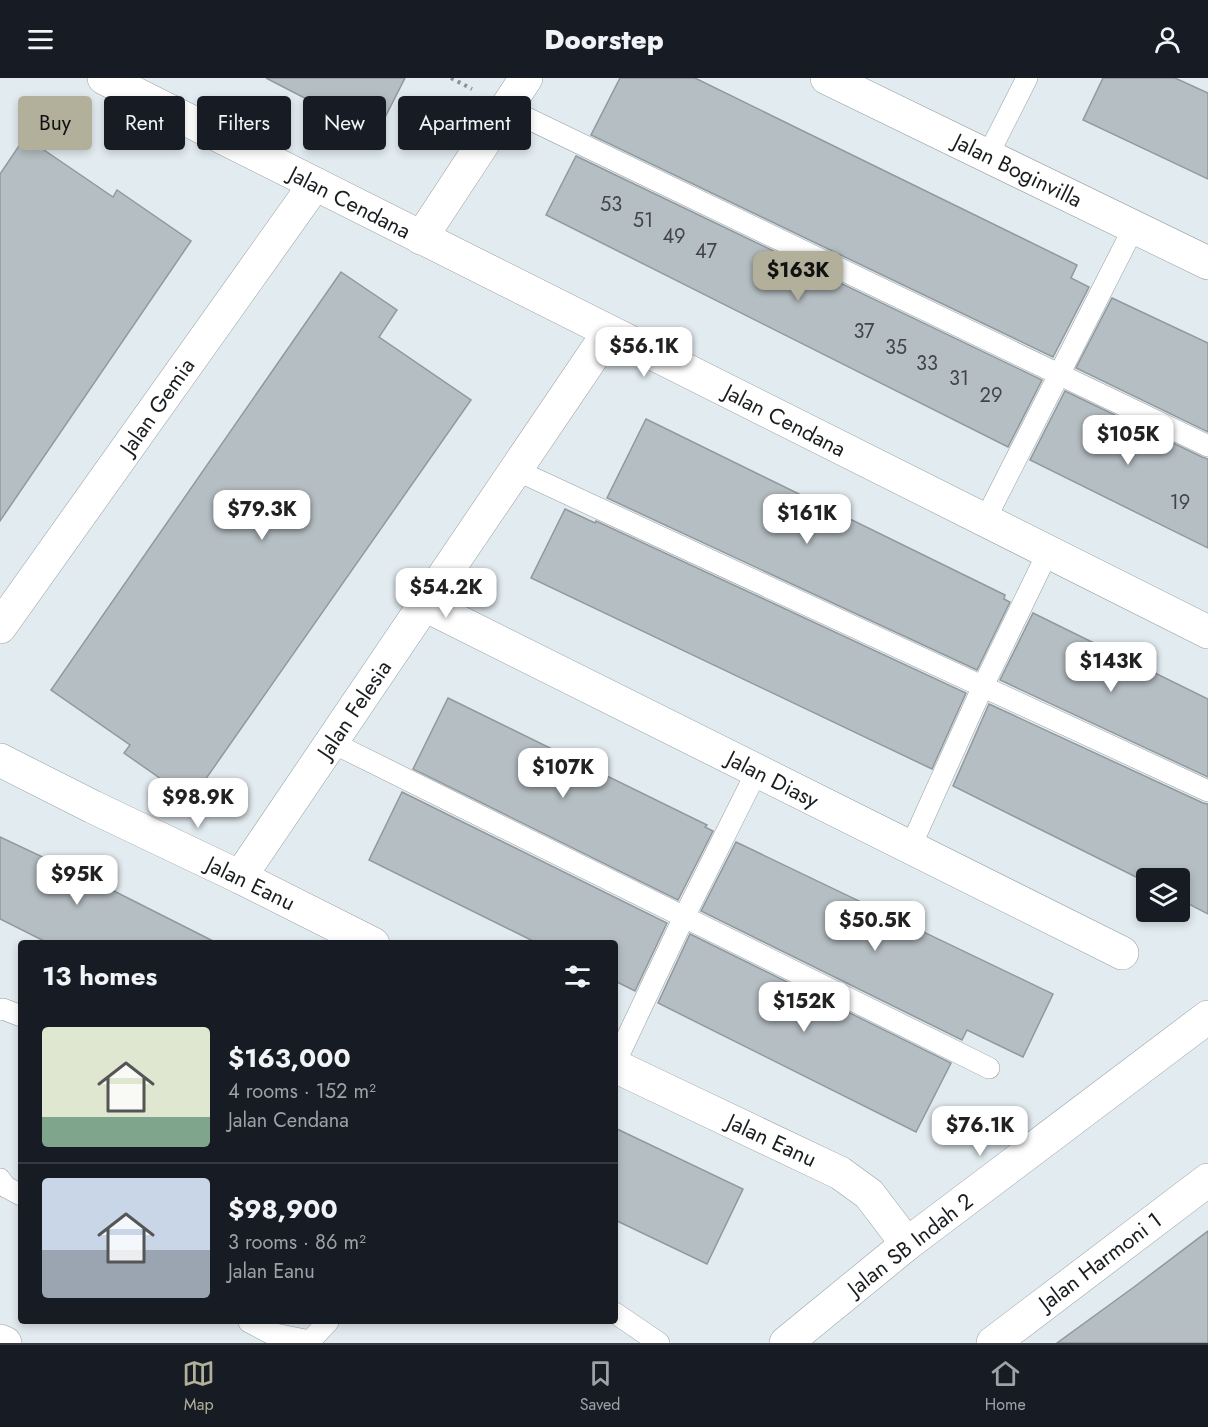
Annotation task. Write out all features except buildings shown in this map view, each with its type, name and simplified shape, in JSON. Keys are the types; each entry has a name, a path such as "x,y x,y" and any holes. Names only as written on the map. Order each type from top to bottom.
{"street":[{"name":"Jalan Cendana","path":"104,78 1208,632"},
{"path":"514,96 526,78"},
{"name":"Jalan Boginvilla","path":"827,78 1208,263"},
{"path":"422,238 479,150"},
{"name":"Jalan Gemia","path":"0,627 315,184"},
{"name":"Jalan Felesia","path":"240,877 609,332"},
{"name":"Jalan Diasy","path":"425,604 1122,953"},
{"name":"Jalan Eanu","path":"0,760 365,940"},
{"name":"Jalan SB Indah 2","path":"786,1343 907,1244 1208,1017"},
{"name":"Jalan Eanu","path":"618,1065 840,1173 869,1194 907,1244"},
{"name":"Jalan Harmoni 1","path":"993,1343 1208,1180"},
{"path":"0,1341 5,1343"}],"lane":[{"path":"988,155 1028,78"},
{"path":"531,120 1208,446"},
{"path":"985,520 1134,227"},
{"path":"516,470 1208,791"},
{"path":"910,848 983,686 1048,552"},
{"path":"332,742 989,1068"},
{"path":"618,1058 684,917 757,771"},
{"path":"0,1010 18,1015"},
{"path":"0,1179 18,1193"},
{"path":"618,1315 659,1343"},
{"path":"253,1324 270,1333 310,1341 326,1324"}]}
